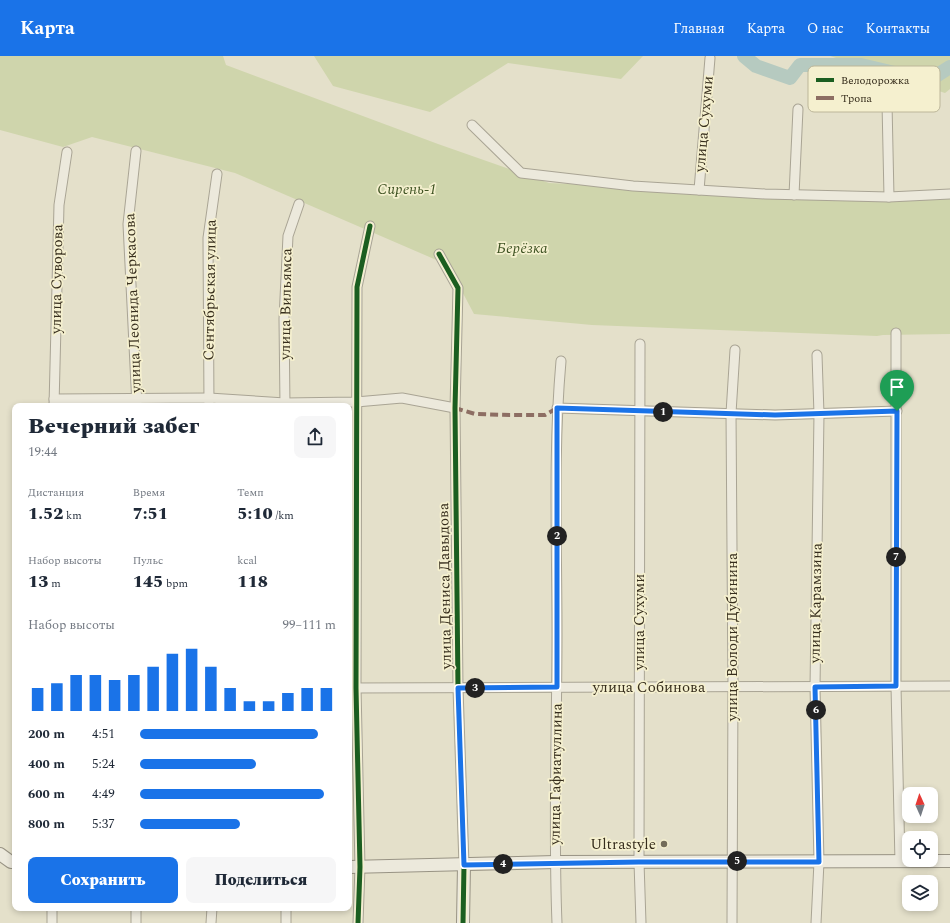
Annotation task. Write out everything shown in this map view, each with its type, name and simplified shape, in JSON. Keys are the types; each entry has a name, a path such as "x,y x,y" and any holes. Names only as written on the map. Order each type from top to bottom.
{"street":[{"name":"улица Сухуми","path":"699,190 710,58"},
{"path":"794,195 798,109"},
{"path":"887,112 889,196"},
{"path":"472,126 521,173 633,186 794,195 889,196 950,194"},
{"name":"улица Леонида Черкасова","path":"136,151 128,224 137,402"},
{"name":"улица Суворова","path":"54,403 59,205 67,152"},
{"name":"Сентябрьская улица","path":"209,402 208,238 217,174"},
{"name":"улица Вильямса","path":"285,403 284,319 288,236 299,204"},
{"path":"358,923 354,867 352,688 357,287 370,226"},
{"name":"улица Дениса Давыдова","path":"439,254 458,288 454,408 458,688 464,865 464,923"},
{"path":"896,333 896,686 900,862"},
{"name":"улица Сухуми","path":"640,344 639,862 641,923"},
{"name":"улица Володи Дубинина","path":"732,923 731,413 735,350"},
{"name":"улица Карамзина","path":"816,923 819,862 815,687 819,414 817,355"},
{"name":"улица Гафиатуллина","path":"557,923 555,862 557,687 557,408 561,361"},
{"path":"332,403 402,398 454,408"},
{"path":"54,403 234,403"},
{"path":"557,408 775,415 897,411"},
{"name":"улица Собинова","path":"352,688 950,686"},
{"path":"0,854 12,861"},
{"path":"354,867 555,862 950,861"},
{"path":"52,911 52,923"},
{"path":"136,911 136,923"},
{"path":"211,923 212,911"},
{"path":"286,911 286,923"}],"green space":[{"path":"0,56 223,56 226,65 438,144 549,183 858,198 950,199 950,334 877,336 592,325 474,314 448,265 235,173 92,137 63,147 0,130"},
{"path":"314,56 643,56 621,79 508,63 430,112 333,86"},
{"path":"830,56 950,56 950,89 945,93 940,91 940,66 861,66"}],"waterway":[{"path":"744,56 756,66 790,78 800,65 865,66"},
{"path":"940,73 950,67"}],"marked path":[{"path":"455,408 475,414 510,415 545,415 557,408"}],"cycle path":[{"path":"358,923 360,867 356,688 357,287 370,226"},
{"path":"439,254 458,288 455,408 458,688 464,865 463,923"}],"place":[{"name":"Ultrastyle","path":"664,844"}],"route":[{"path":"557,408 775,415 897,411 896,686 815,687 819,862 555,862 464,865 458,688 557,687 557,408"}],"park label":[{"name":"Сирень-1","path":"407,189"},
{"name":"Берёзка","path":"522,248"}]}
